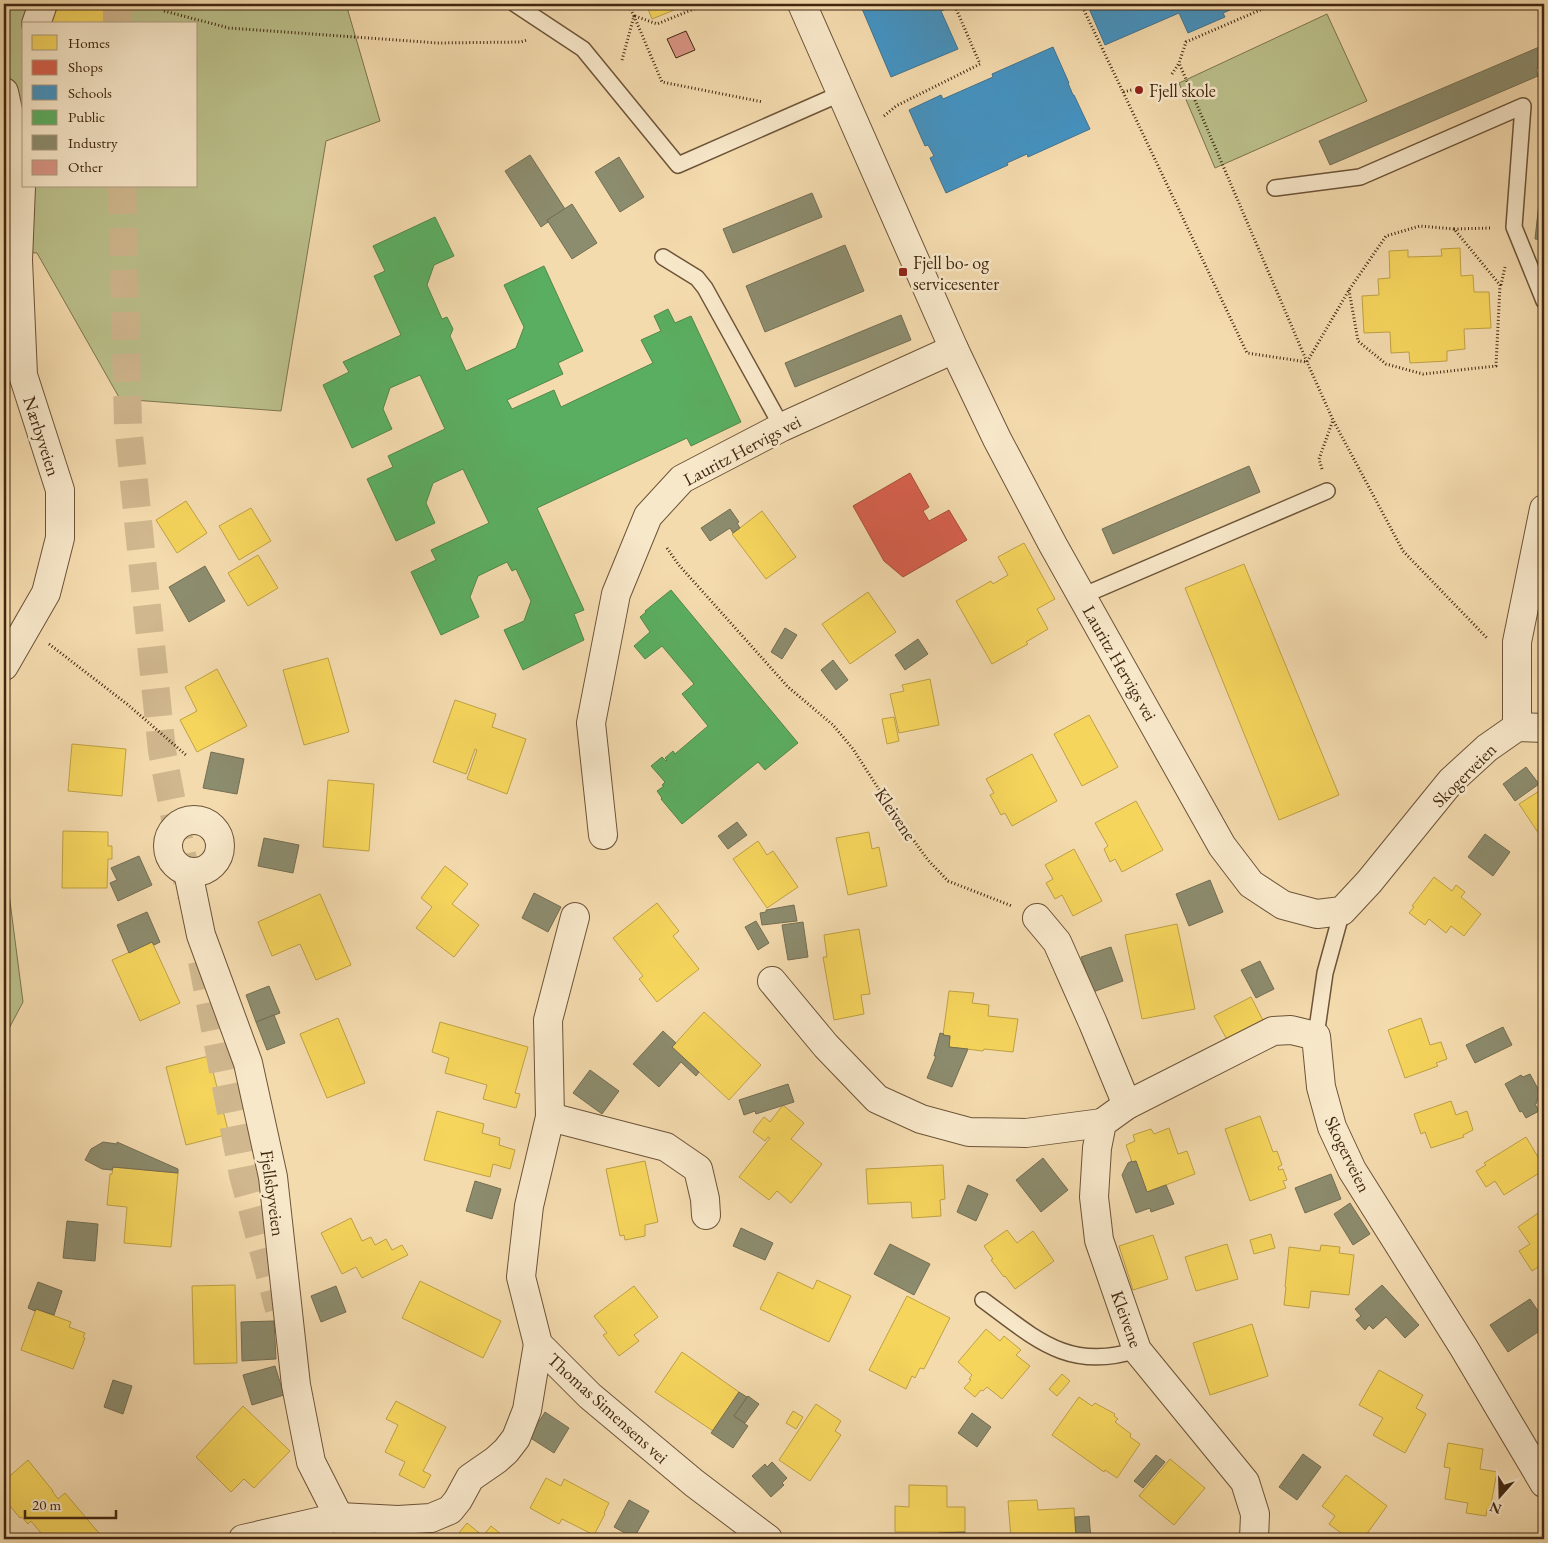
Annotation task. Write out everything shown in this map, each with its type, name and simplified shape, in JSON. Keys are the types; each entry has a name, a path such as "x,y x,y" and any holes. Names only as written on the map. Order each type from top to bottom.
{"street":[{"path":"37,22 43,4"},
{"name":"Lauritz Hervigs vei","path":"802,4 954,349 997,439 1053,545 1222,846 1251,884 1283,904 1317,914 1342,911"},
{"name":"Nærbyveien","path":"4,92 13,133 21,186 18,260 23,375 60,490 60,538 46,593 4,666"},
{"name":"Nærbyveien","path":"13,133 22,99"},
{"name":"Lauritz Hervigs vei","path":"603,835 591,723 616,594 648,516 682,479 782,427 954,349"},
{"path":"1544,509 1517,642 1517,727 1544,728"},
{"name":"Skogerveien","path":"1342,911 1369,882 1451,782 1487,748 1517,727"},
{"name":"Fjellsbyveien","path":"188,872 201,936 248,1064 274,1177 296,1385 311,1462 339,1518 360,1539"},
{"name":"Thomas Simensens vei","path":"576,917 548,1020 550,1117 529,1206 521,1277 538,1344 590,1396 694,1484 768,1539"},
{"path":"1037,918 1057,942 1094,1023 1127,1104"},
{"path":"772,981 826,1046 877,1098 920,1119 969,1132 1026,1133 1102,1123 1127,1104 1273,1031 1291,1030 1316,1036"},
{"name":"Skogerveien","path":"1316,1036 1321,1087 1332,1127 1352,1170 1464,1348 1544,1483"},
{"path":"550,1117 666,1148 698,1168 705,1199 706,1215"},
{"name":"Kleivene","path":"1102,1123 1097,1148 1094,1197 1100,1240 1137,1350 1245,1482 1255,1514 1254,1539"},
{"path":"243,1539 339,1518 398,1520 431,1518 450,1510 470,1478 496,1460 516,1438 527,1410 538,1344"}],"lane":[{"path":"515,4 583,49 678,166 842,93"},
{"path":"1275,188 1360,177 1522,106 1514,227 1544,301"},
{"path":"663,257 697,278 705,288 782,427"},
{"path":"1082,596 1327,491"},
{"name":"Skogerveien","path":"1316,1036 1325,973 1342,911"},
{"path":"983,1300 1043,1343 1060,1351 1078,1356 1099,1358 1120,1356 1137,1350"}],"path":[{"path":"628,4 662,82 770,103"},
{"path":"634,16 657,24 706,4"},
{"path":"861,137 896,106 980,64 954,4"},
{"path":"1081,4 1247,353 1307,362"},
{"path":"1172,74 1179,63 1186,42 1274,4"},
{"path":"164,11 229,28 437,43 521,42 559,33"},
{"path":"615,88 634,16"},
{"path":"1179,63 1333,420 1403,551 1493,644"},
{"path":"1123,92 1140,88"},
{"path":"1307,362 1349,290 1386,236 1420,226 1454,229 1514,227"},
{"path":"1349,290 1358,341 1386,364 1423,374 1496,366 1500,286 1454,229"},
{"path":"1327,491 1319,459 1333,420"},
{"name":"Kleivene","path":"648,516 678,564 723,616 788,687 833,725 853,749 928,860 948,881 1005,903 1037,918"},
{"path":"26,627 127,704 186,755"}],"green space":[{"path":"4,4 346,4 380,121 326,141 281,411 120,399 37,253 4,251"},
{"path":"1327,14 1367,101 1215,168 1179,83"},
{"path":"4,855 23,1002 4,1038"}],"building: Homes":[{"path":"55,4 102,4 100,9 112,13 110,22 50,22"},
{"path":"646,4 689,4 652,19"},
{"path":"1460,248 1461,276 1473,275 1474,292 1489,292 1491,328 1464,329 1465,349 1447,351 1447,361 1410,363 1409,352 1391,353 1390,332 1364,333 1362,296 1379,295 1378,279 1390,278 1389,251 1408,250 1408,257 1442,256 1441,249"},
{"path":"186,501 207,533 177,553 156,520"},
{"path":"251,508 271,541 239,560 219,526"},
{"path":"762,511 796,557 766,579 732,534"},
{"path":"1024,543 1055,599 1037,609 1048,629 1026,642 1028,644 992,664 956,601 991,581 993,584 1008,575 998,557"},
{"path":"258,555 278,588 248,606 228,573"},
{"path":"1244,564 1339,795 1279,820 1185,588"},
{"path":"868,592 896,632 850,664 822,624"},
{"path":"328,658 349,732 304,745 283,670"},
{"path":"217,669 247,726 197,752 180,720 197,711 185,687"},
{"path":"930,679 939,725 899,733 890,694 904,691 902,685"},
{"path":"455,700 496,714 492,727 526,739 507,794 467,779 477,750 475,749 466,774 433,762"},
{"path":"1089,715 1118,767 1082,786 1054,734"},
{"path":"894,717 899,741 887,744 882,719"},
{"path":"72,744 126,749 122,796 68,791"},
{"path":"1032,754 1057,801 1012,826 1005,813 1001,815 990,795 994,793 986,779"},
{"path":"328,780 374,784 369,851 323,847"},
{"path":"1544,788 1544,836 1541,837 1519,804"},
{"path":"1136,801 1163,850 1122,872 1115,859 1110,862 1104,849 1108,846 1095,823"},
{"path":"63,831 108,832 108,846 112,846 112,859 108,859 107,888 62,888"},
{"path":"869,832 872,849 879,847 887,886 848,895 836,838"},
{"path":"758,841 767,855 773,851 798,887 767,908 733,859"},
{"path":"1074,849 1102,901 1073,916 1062,895 1055,899 1046,883 1053,879 1045,865"},
{"path":"445,866 468,884 452,904 479,925 454,957 416,928 432,907 421,898"},
{"path":"1434,877 1452,891 1456,885 1465,892 1461,897 1481,914 1464,936 1451,926 1446,933 1429,919 1425,925 1409,913 1414,907 1412,906"},
{"path":"320,894 351,965 316,980 300,944 272,956 258,922"},
{"path":"657,903 679,931 673,936 699,969 657,1002 639,979 643,976 613,938"},
{"path":"1177,924 1195,1009 1142,1019 1125,935"},
{"path":"859,929 870,994 861,995 864,1014 834,1020 823,957 827,957 824,935"},
{"path":"152,942 180,1003 140,1021 112,960"},
{"path":"949,991 974,993 972,1003 989,1005 988,1016 1018,1019 1013,1052 949,1047 950,1036 943,1035"},
{"path":"1251,997 1266,1026 1230,1045 1214,1016"},
{"path":"704,1012 761,1065 729,1100 672,1047"},
{"path":"338,1018 365,1083 327,1098 300,1034"},
{"path":"1421,1018 1430,1045 1441,1042 1447,1059 1436,1063 1438,1066 1405,1078 1388,1030"},
{"path":"440,1022 528,1047 515,1093 520,1094 516,1108 483,1099 487,1085 445,1073 449,1058 432,1052"},
{"path":"209,1056 229,1134 186,1145 166,1067"},
{"path":"1451,1101 1456,1115 1467,1111 1473,1130 1463,1135 1464,1137 1431,1148 1425,1132 1421,1134 1414,1114"},
{"path":"783,1105 804,1123 791,1139 822,1164 791,1203 777,1191 769,1200 739,1177 770,1138 768,1137 765,1141 753,1132 756,1127 764,1117 770,1122"},
{"path":"437,1111 484,1124 482,1133 500,1138 499,1145 515,1150 510,1169 493,1164 490,1177 424,1160"},
{"path":"1260,1116 1273,1152 1277,1151 1282,1165 1278,1167 1279,1170 1283,1169 1287,1180 1283,1181 1286,1188 1250,1201 1225,1129"},
{"path":"1169,1128 1178,1154 1187,1151 1195,1174 1147,1192 1136,1161 1132,1162 1126,1145 1135,1141 1133,1135 1151,1129 1154,1134"},
{"path":"1526,1137 1544,1170 1504,1195 1495,1181 1486,1187 1476,1171 1486,1165 1484,1163"},
{"path":"645,1161 658,1222 645,1225 645,1236 625,1240 624,1235 620,1236 606,1169"},
{"path":"943,1165 945,1199 940,1200 941,1216 912,1218 911,1202 868,1204 866,1169"},
{"path":"113,1167 178,1173 171,1247 124,1243 127,1207 107,1205 110,1174 112,1174"},
{"path":"1544,1209 1544,1265 1532,1271 1519,1251 1530,1244 1518,1227"},
{"path":"351,1218 362,1241 371,1237 375,1245 386,1239 392,1250 402,1245 408,1255 362,1278 356,1267 342,1274 321,1233"},
{"path":"1007,1230 1017,1243 1033,1231 1054,1261 1015,1289 991,1260 993,1259 984,1246"},
{"path":"1271,1234 1275,1248 1254,1254 1250,1240"},
{"path":"1153,1235 1168,1279 1133,1290 1119,1246"},
{"path":"1227,1244 1238,1279 1196,1291 1185,1257"},
{"path":"1321,1245 1340,1247 1339,1253 1354,1255 1349,1295 1311,1291 1309,1308 1284,1305 1289,1247 1320,1251"},
{"path":"778,1272 813,1289 817,1280 851,1296 829,1342 760,1309"},
{"path":"420,1281 501,1321 483,1358 402,1318"},
{"path":"235,1285 237,1363 194,1364 192,1286"},
{"path":"634,1286 658,1317 634,1335 639,1341 619,1356 603,1335 607,1333 594,1316"},
{"path":"907,1296 950,1318 924,1369 920,1368 915,1378 912,1376 906,1389 869,1370"},
{"path":"36,1309 71,1322 69,1327 85,1333 83,1337 85,1338 73,1369 21,1350"},
{"path":"1252,1324 1268,1376 1210,1395 1193,1343"},
{"path":"986,1329 1000,1341 1004,1336 1021,1350 1016,1355 1030,1366 1002,1399 987,1387 983,1391 981,1390 975,1397 964,1388 971,1380 969,1379 972,1375 958,1362"},
{"path":"682,1352 739,1392 713,1431 655,1392"},
{"path":"1379,1370 1423,1395 1416,1408 1426,1414 1405,1453 1373,1435 1383,1418 1359,1405"},
{"path":"1062,1374 1070,1381 1057,1396 1049,1389"},
{"path":"1079,1397 1092,1406 1095,1403 1115,1414 1114,1416 1118,1419 1115,1422 1131,1434 1130,1437 1140,1444 1117,1478 1105,1470 1104,1472 1052,1435"},
{"path":"396,1401 446,1427 423,1471 431,1475 424,1488 399,1475 405,1462 385,1452 398,1425 386,1419"},
{"path":"816,1404 841,1421 835,1431 841,1435 810,1481 779,1460"},
{"path":"243,1406 290,1451 254,1488 244,1479 231,1492 196,1457"},
{"path":"793,1411 803,1417 796,1429 786,1423"},
{"path":"1448,1443 1483,1449 1480,1469 1497,1472 1490,1509 1487,1509 1486,1516 1466,1513 1468,1503 1445,1499 1450,1468 1444,1467"},
{"path":"1170,1459 1205,1488 1174,1525 1139,1496"},
{"path":"28,1460 58,1499 65,1493 104,1539 58,1539 57,1537 46,1539 31,1521 28,1524 22,1517 20,1518 4,1499 4,1492 8,1488 4,1481"},
{"path":"1346,1475 1387,1506 1363,1539 1349,1539 1329,1524 1335,1516 1322,1506"},
{"path":"546,1478 561,1486 564,1479 609,1503 594,1535 562,1519 559,1524 530,1508"},
{"path":"909,1485 947,1486 947,1507 965,1507 965,1532 895,1532 895,1506 909,1507"},
{"path":"1037,1500 1038,1510 1074,1508 1076,1539 1011,1539 1008,1501"},
{"path":"467,1523 483,1536 491,1526 507,1539 454,1539"}],"building: Shops":[{"path":"910,473 929,507 923,511 929,521 949,510 967,540 903,577 884,561 853,506"}],"building: Schools":[{"path":"860,4 947,4 949,8 941,11 958,49 891,77"},
{"path":"1087,4 1244,4 1223,13 1225,17 1188,33 1179,13 1105,45"},
{"path":"1053,47 1073,95 1090,129 1028,157 1027,154 1007,163 1008,165 946,193 930,158 934,156 928,145 925,146 909,110 941,95 943,99 993,77 992,74"}],"building: Public":[{"path":"435,217 454,256 434,265 427,285 442,319 447,317 453,329 450,336 466,371 516,348 524,327 504,285 544,266 583,351 558,363 563,374 507,400 512,409 554,390 561,407 653,363 641,340 661,331 654,316 668,309 675,323 691,316 741,422 691,446 687,438 537,508 584,610 574,614 584,640 523,670 504,630 524,621 531,601 516,569 512,571 507,562 478,576 470,597 479,617 441,635 411,572 436,560 431,550 489,523 463,469 433,483 426,503 435,523 396,541 367,479 393,467 388,456 445,429 420,375 390,388 383,409 392,429 352,448 323,385 349,372 343,362 401,335 374,276 385,271 373,246"},
{"path":"671,590 798,743 765,770 758,762 682,824 661,799 657,791 664,786 662,785 665,782 651,766 662,757 666,761 665,758 673,751 675,754 708,726 682,694 694,684 662,646 645,659 634,646 650,632 640,617"}],"building: Industry":[{"path":"1544,45 1544,69 1543,66 1536,69 1538,76 1330,165 1319,141"},
{"path":"530,155 565,209 547,220 548,222 541,227 505,171"},
{"path":"619,157 644,197 620,212 595,172"},
{"path":"1544,157 1544,240 1535,239"},
{"path":"812,193 822,217 733,253 723,229"},
{"path":"572,204 597,243 572,259 547,220"},
{"path":"845,245 864,291 765,332 746,286"},
{"path":"901,315 911,340 795,387 785,363"},
{"path":"1249,466 1260,492 1113,554 1102,529"},
{"path":"730,509 739,522 737,523 740,528 733,533 730,528 710,541 701,528"},
{"path":"205,566 225,601 189,622 169,587"},
{"path":"785,628 797,635 782,659 771,652"},
{"path":"918,639 928,654 905,670 895,655"},
{"path":"833,660 848,680 836,690 821,670"},
{"path":"211,752 244,759 237,794 203,788"},
{"path":"1526,767 1539,784 1515,801 1503,784"},
{"path":"737,822 747,835 728,849 718,836"},
{"path":"1485,834 1510,852 1493,876 1468,857"},
{"path":"264,838 299,845 293,873 258,866"},
{"path":"139,856 152,885 118,901 110,883 117,880 111,868"},
{"path":"1210,880 1223,912 1189,926 1176,894"},
{"path":"534,893 561,907 548,932 522,918"},
{"path":"794,905 797,921 762,925 760,913 766,912 766,910"},
{"path":"147,912 160,942 154,945 152,942 129,953 117,925"},
{"path":"756,921 769,943 758,950 745,927"},
{"path":"803,922 808,957 788,960 782,925"},
{"path":"1111,947 1123,981 1093,992 1081,957"},
{"path":"1260,961 1274,989 1256,998 1241,970"},
{"path":"269,986 280,1013 256,1022 246,995"},
{"path":"274,1015 285,1043 267,1050 256,1022"},
{"path":"1503,1027 1512,1045 1475,1063 1466,1045"},
{"path":"663,1031 676,1043 672,1047 699,1072 696,1076 681,1062 659,1087 633,1064"},
{"path":"940,1033 950,1036 949,1047 968,1049 952,1087 927,1078 936,1056 934,1056"},
{"path":"590,1070 619,1091 602,1114 573,1093"},
{"path":"1530,1074 1543,1098 1536,1101 1537,1103 1535,1104 1539,1111 1526,1118 1522,1111 1520,1112 1505,1084 1521,1075 1523,1077"},
{"path":"788,1084 794,1102 756,1114 755,1111 744,1115 739,1100"},
{"path":"103,1142 117,1144 117,1142 178,1169 178,1173 113,1167 112,1170 102,1169 85,1160 91,1149"},
{"path":"1043,1158 1068,1190 1041,1212 1016,1180"},
{"path":"1136,1161 1147,1192 1166,1185 1174,1204 1151,1212 1150,1208 1136,1213 1122,1175 1128,1163"},
{"path":"1331,1174 1341,1199 1305,1213 1295,1188"},
{"path":"475,1181 501,1189 492,1219 466,1211"},
{"path":"968,1185 988,1194 976,1221 957,1212"},
{"path":"1350,1203 1370,1234 1353,1245 1334,1214"},
{"path":"67,1221 98,1224 95,1261 63,1258"},
{"path":"741,1228 773,1243 765,1260 733,1246"},
{"path":"890,1244 930,1264 914,1295 874,1274"},
{"path":"38,1282 62,1291 54,1315 28,1308"},
{"path":"1382,1285 1419,1325 1405,1338 1386,1317 1373,1329 1369,1325 1365,1330 1356,1320 1361,1316 1355,1309"},
{"path":"336,1286 346,1312 321,1322 311,1296"},
{"path":"1530,1299 1544,1320 1544,1328 1508,1352 1490,1325"},
{"path":"274,1321 276,1359 242,1361 241,1322"},
{"path":"275,1366 284,1395 252,1405 243,1375"},
{"path":"113,1380 132,1386 123,1414 104,1407"},
{"path":"739,1392 747,1397 734,1416 748,1426 733,1448 711,1433"},
{"path":"748,1396 759,1404 745,1423 734,1416"},
{"path":"545,1412 569,1428 554,1453 529,1437"},
{"path":"972,1413 991,1427 977,1447 958,1433"},
{"path":"1303,1454 1321,1467 1297,1500 1279,1487"},
{"path":"1156,1455 1165,1462 1143,1488 1134,1481"},
{"path":"772,1462 787,1478 782,1483 784,1485 771,1497 752,1476 765,1464 767,1467"},
{"path":"629,1500 649,1511 634,1538 614,1527"},
{"path":"1089,1516 1091,1539 1076,1539 1075,1517"},
{"path":"965,1532 965,1539 939,1539 939,1533"}],"building: Other":[{"path":"686,31 695,50 676,58 667,39"}],"tunnel":[{"path":"117,4 117,22"},
{"path":"122,188 128,425 162,751 190,896"},
{"path":"202,961 243,1175 279,1309"}],"place":[{"name":"Fjell skole","path":"1139,90"},
{"name":"Fjell bo- og servicesenter","path":"903,272"}]}
